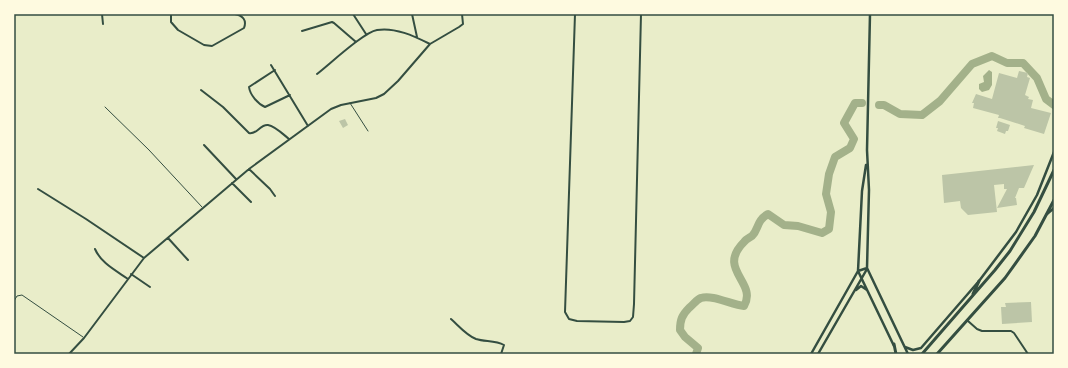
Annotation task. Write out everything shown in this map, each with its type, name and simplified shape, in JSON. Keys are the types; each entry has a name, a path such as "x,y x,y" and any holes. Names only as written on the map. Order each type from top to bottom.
{"main road":[{"path":"870,14 866,161 862,191 858,271 894,344 897,354"},
{"path":"905,346 913,350 921,348 979,281 1016,232 1029,211 1054,152"},
{"path":"818,354 867,268 869,190 866,161"},
{"path":"922,354 995,270 1024,230 1038,205 1054,170"},
{"path":"939,354 1005,278 1035,236 1054,200"},
{"path":"1047,214 1054,208"},
{"path":"811,354 858,271 867,268"},
{"path":"867,268 908,354"},
{"path":"971,297 979,281"},
{"path":"854,291 861,286 869,291"}],"street":[{"path":"102,14 103,24"},
{"path":"171,14 171,22 178,30 208,46 212,46 244,28 246,24 245,19 242,16 235,14"},
{"path":"353,14 366,34"},
{"path":"412,14 417,37"},
{"path":"69,354 84,338 144,258 236,179 331,109 350,102 376,98 384,94 398,81 430,44 463,24 462,14"},
{"path":"574,14 565,312 569,319 577,321 624,322 630,321 633,317 634,304 641,14"},
{"path":"302,32 332,22 356,42"},
{"path":"317,74 366,34 376,30 385,29 404,33 417,37 430,44"},
{"path":"271,65 308,126"},
{"path":"275,70 249,87 251,94 261,105 265,107 290,95"},
{"path":"202,90 223,107 249,133 254,133 265,125 270,125 289,139"},
{"path":"204,145 236,179"},
{"path":"249,169 270,189 275,196"},
{"path":"232,184 251,202"},
{"path":"38,189 144,258"},
{"path":"168,238 188,260"},
{"path":"95,249 98,256 104,262 128,279"},
{"path":"131,274 150,287"},
{"path":"451,319 468,334 476,338 499,342 504,345 501,354"},
{"path":"968,320 977,329 982,331 1007,330 1014,333 1028,354"}],"lane":[{"path":"350,102 368,131"},
{"path":"105,107 149,150 204,208"},
{"path":"14,301 17,296 22,295 84,338"}],"shaded area":[{"path":"989,70 992,72 992,85 989,90 982,92 979,89 979,84 984,82 983,76"}],"building":[{"path":"1019,71 1028,73 1027,77 1030,78 1025,95 1029,97 1028,99 1033,100 1031,108 1051,113 1044,134 1024,128 1025,126 998,118 999,115 973,108 974,103 972,103 976,94 992,99 999,73 1017,78"},
{"path":"345,119 348,125 343,128 339,121"},
{"path":"998,121 1010,125 1005,134 997,131 998,128 996,128"},
{"path":"1034,165 1024,188 1019,188 1015,198 1017,205 997,208 1007,189 1004,189 1004,184 994,185 997,212 968,215 961,208 960,201 944,203 942,175"},
{"path":"1031,302 1032,322 1002,324 1001,307 1006,307 1005,303"}],"waterway":[{"path":"879,105 884,105 900,114 922,115 940,101 972,64 992,56 1007,63 1023,63 1037,78 1046,99 1054,105"},
{"path":"696,354 698,348 685,337 680,330 683,315 698,300 706,297 744,306 747,298 746,290 735,268 734,260 737,252 745,241 752,236 761,219 768,214 784,225 798,226 822,233 829,229 831,212 826,194 829,174 835,157 850,148 854,139 844,123 855,103 862,103"}]}
